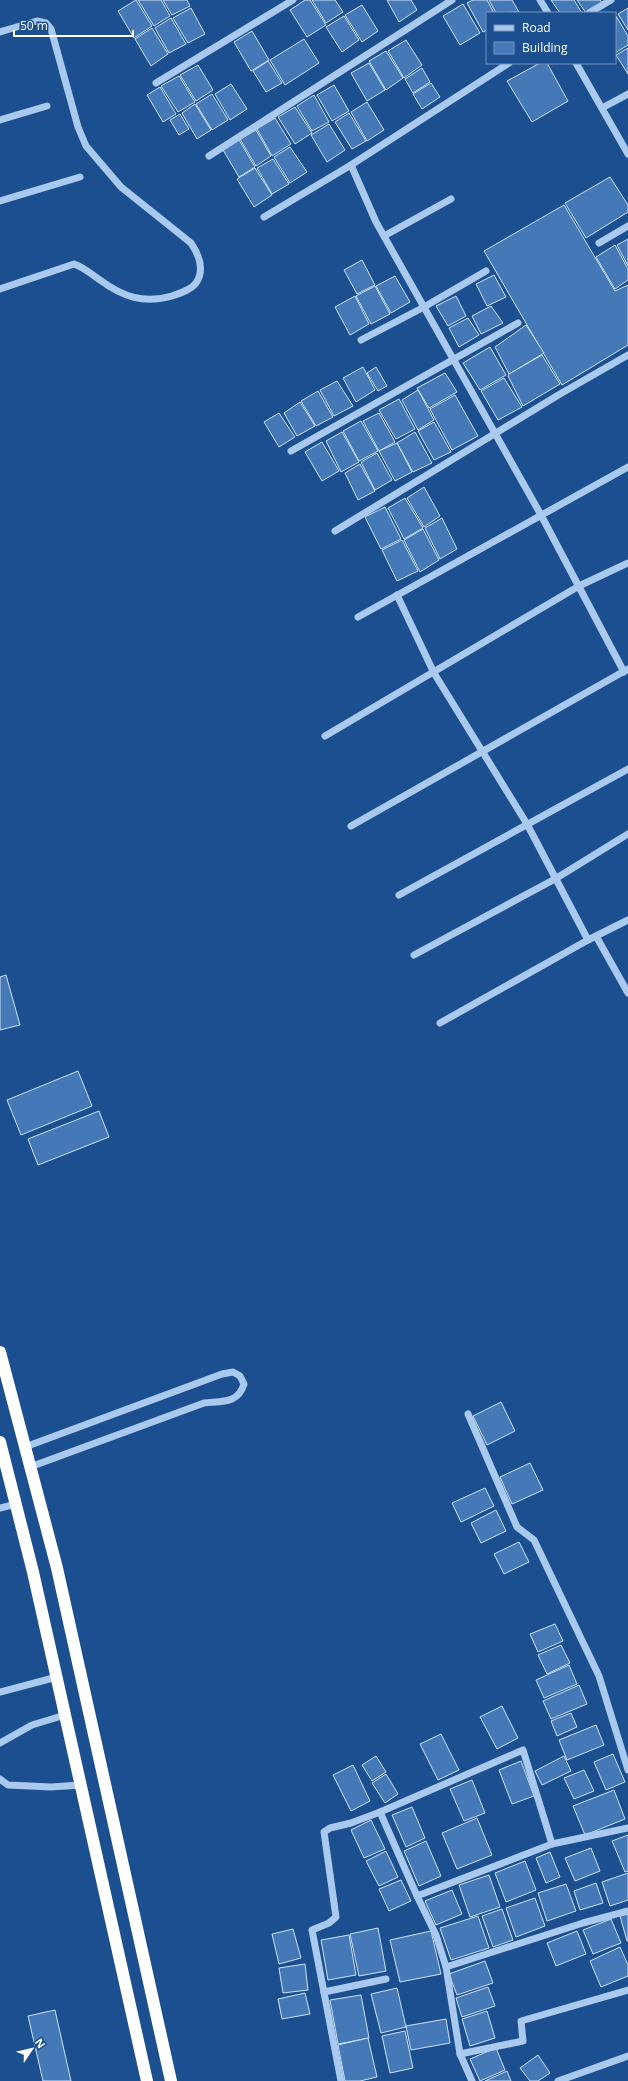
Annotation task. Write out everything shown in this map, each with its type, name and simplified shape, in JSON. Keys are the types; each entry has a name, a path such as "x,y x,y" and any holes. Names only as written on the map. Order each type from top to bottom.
{"highway":[{"path":"0,1352 57,1568 171,2081"},
{"path":"0,1442 2,1460 16,1504 66,1715 147,2081"}],"street":[{"path":"156,83 293,0"},
{"path":"209,156 452,0"},
{"path":"540,0 547,12"},
{"path":"591,12 611,0"},
{"path":"0,32 37,20 46,23 51,29 78,127 86,146 121,188 192,243 198,253 201,267 200,277 193,287 161,299 148,300 118,292 85,268 74,264 0,290"},
{"path":"264,217 351,165 507,64"},
{"path":"577,64 628,154"},
{"path":"602,108 628,94"},
{"path":"0,120 47,106"},
{"path":"351,165 384,236 541,515 626,670 351,826"},
{"path":"0,201 80,177"},
{"path":"384,236 451,199"},
{"path":"599,243 628,226"},
{"path":"361,340 424,307 486,271"},
{"path":"291,451 454,361 518,323"},
{"path":"335,531 628,355"},
{"path":"358,616 628,467"},
{"path":"325,736 579,586 628,563"},
{"path":"398,595 434,673 481,752 527,824 588,940"},
{"path":"399,894 628,769"},
{"path":"414,955 555,878 628,834"},
{"path":"440,1023 588,940 628,920"},
{"path":"596,936 628,993"},
{"path":"25,1447 222,1374 233,1372 240,1376 244,1384 242,1391 236,1398 227,1401 204,1403 30,1467"},
{"path":"468,1414 516,1526 534,1540 599,1676 628,1770"},
{"path":"0,1508 16,1504"},
{"path":"0,1692 57,1677"},
{"path":"0,1743 32,1725 66,1715"},
{"path":"341,2081 312,1930 329,1923 336,1917 324,1832 330,1828 351,1823 380,1812 523,1750 552,1844"},
{"path":"0,1779 8,1785 51,1787 81,1785"},
{"path":"380,1812 436,1935 446,1967 460,2054 472,2081"},
{"path":"417,1896 552,1844 628,1828"},
{"path":"446,1967 583,1923 628,1911"},
{"path":"324,1992 386,1979"},
{"path":"460,2054 523,2041 521,2021 628,1990"},
{"path":"558,2081 628,2056"}],"building":[{"path":"136,0 152,26 134,38 118,11"},
{"path":"138,0 161,0 170,16 154,26"},
{"path":"163,0 187,0 190,6 172,15"},
{"path":"305,0 310,0 326,25 307,37 290,10"},
{"path":"312,0 335,0 343,12 326,23"},
{"path":"387,0 411,0 417,10 399,22"},
{"path":"473,0 487,0 493,12 486,12 486,30 483,32 467,3"},
{"path":"489,0 512,0 519,12 495,12"},
{"path":"551,0 574,0 581,12 559,12"},
{"path":"577,0 600,0 602,3 585,12"},
{"path":"463,4 480,33 460,45 443,16"},
{"path":"362,5 378,31 362,42 345,15"},
{"path":"191,8 205,34 188,43 173,18"},
{"path":"628,8 628,30 618,14"},
{"path":"344,16 359,40 342,52 326,27"},
{"path":"616,16 628,36 628,45 616,52"},
{"path":"171,18 186,44 169,53 155,28"},
{"path":"152,28 168,54 151,66 135,39"},
{"path":"252,31 269,60 251,71 234,42"},
{"path":"304,39 319,63 285,85 270,60"},
{"path":"406,40 422,65 404,78 388,51"},
{"path":"628,48 628,74 616,55"},
{"path":"386,51 403,78 386,90 369,61"},
{"path":"268,61 282,83 266,92 253,71"},
{"path":"369,63 385,90 367,101 351,73"},
{"path":"538,64 548,64 568,101 532,122 507,81"},
{"path":"198,65 213,90 196,101 180,75"},
{"path":"422,68 430,82 413,93 405,79"},
{"path":"179,76 195,102 178,112 161,86"},
{"path":"431,83 440,97 422,109 413,94"},
{"path":"231,84 247,109 230,120 215,94"},
{"path":"334,85 349,111 332,121 317,95"},
{"path":"160,87 176,114 163,122 147,95"},
{"path":"212,94 228,120 212,130 196,104"},
{"path":"314,95 329,122 312,131 297,106"},
{"path":"367,102 384,130 367,141 351,112"},
{"path":"195,104 211,130 197,139 182,113"},
{"path":"295,107 312,133 295,144 278,117"},
{"path":"349,113 366,141 352,149 335,122"},
{"path":"180,114 189,129 179,135 170,120"},
{"path":"275,118 291,144 272,156 257,129"},
{"path":"329,124 345,150 327,162 311,135"},
{"path":"256,130 271,156 256,166 240,139"},
{"path":"239,140 255,167 239,177 223,150"},
{"path":"290,147 307,172 290,183 274,157"},
{"path":"273,159 289,184 272,194 257,168"},
{"path":"255,168 272,195 254,207 237,179"},
{"path":"610,177 628,205 628,212 586,238 565,203"},
{"path":"564,205 615,291 628,285 628,345 562,385 484,251"},
{"path":"628,239 628,266 617,245"},
{"path":"615,245 628,269 628,280 615,289 596,257"},
{"path":"362,260 375,285 357,294 344,270"},
{"path":"494,275 506,297 487,306 476,284"},
{"path":"395,276 410,302 391,313 376,286"},
{"path":"375,286 390,314 371,324 356,296"},
{"path":"355,296 369,324 350,335 335,307"},
{"path":"456,296 466,316 448,326 436,306"},
{"path":"491,306 503,323 481,334 472,316"},
{"path":"468,318 479,335 459,347 449,328"},
{"path":"526,325 544,353 509,374 495,347"},
{"path":"490,347 506,375 480,390 463,363"},
{"path":"542,355 560,384 523,406 508,376"},
{"path":"363,367 375,390 356,402 343,378"},
{"path":"376,367 387,386 378,391 367,373"},
{"path":"445,373 457,392 429,408 417,388"},
{"path":"504,378 522,407 498,420 481,391"},
{"path":"337,381 353,406 334,416 320,390"},
{"path":"418,390 434,420 418,430 402,400"},
{"path":"318,391 333,417 316,426 301,401"},
{"path":"455,395 478,436 452,450 430,409"},
{"path":"399,399 415,429 396,439 379,410"},
{"path":"300,402 315,426 297,436 284,413"},
{"path":"279,413 295,437 279,447 264,422"},
{"path":"379,413 395,442 379,451 363,421"},
{"path":"361,421 378,451 359,461 343,431"},
{"path":"434,422 451,452 434,460 418,431"},
{"path":"342,432 359,462 341,472 326,441"},
{"path":"415,432 432,463 413,472 397,443"},
{"path":"322,442 339,471 322,481 305,452"},
{"path":"397,443 412,472 395,481 379,451"},
{"path":"377,453 392,480 375,490 361,462"},
{"path":"360,464 375,491 358,500 345,473"},
{"path":"424,487 440,516 424,527 407,498"},
{"path":"405,498 423,528 404,539 388,508"},
{"path":"385,507 401,539 381,549 365,517"},
{"path":"442,518 457,549 440,559 425,528"},
{"path":"423,529 439,560 420,572 404,540"},
{"path":"402,540 418,571 397,581 382,550"},
{"path":"6,975 20,1025 0,1030 0,977"},
{"path":"78,1071 92,1106 21,1135 7,1100"},
{"path":"99,1111 109,1137 38,1165 28,1139"},
{"path":"501,1402 515,1431 487,1445 473,1416"},
{"path":"530,1463 543,1490 512,1504 500,1477"},
{"path":"485,1488 494,1506 461,1522 452,1503"},
{"path":"496,1510 506,1531 481,1543 471,1523"},
{"path":"519,1542 529,1562 504,1574 494,1554"},
{"path":"555,1624 563,1641 538,1652 530,1634"},
{"path":"561,1645 570,1663 547,1674 538,1655"},
{"path":"569,1665 577,1684 544,1698 536,1680"},
{"path":"579,1685 587,1704 551,1719 543,1701"},
{"path":"502,1706 518,1738 497,1749 480,1717"},
{"path":"571,1713 577,1727 557,1736 551,1721"},
{"path":"596,1725 604,1745 567,1760 559,1740"},
{"path":"441,1734 459,1770 438,1780 420,1744"},
{"path":"613,1754 625,1782 606,1790 594,1762"},
{"path":"376,1756 386,1772 372,1781 362,1765"},
{"path":"564,1756 571,1771 542,1785 535,1771"},
{"path":"521,1761 534,1796 512,1804 499,1770"},
{"path":"353,1765 370,1801 351,1811 333,1775"},
{"path":"584,1770 594,1791 574,1799 564,1778"},
{"path":"386,1774 398,1794 385,1803 372,1783"},
{"path":"472,1780 485,1813 464,1821 450,1789"},
{"path":"614,1790 625,1819 585,1835 573,1806"},
{"path":"412,1807 425,1838 406,1847 392,1815"},
{"path":"477,1818 492,1855 457,1869 442,1833"},
{"path":"371,1820 385,1849 364,1858 351,1830"},
{"path":"628,1835 628,1871 625,1872 612,1841"},
{"path":"426,1841 441,1876 419,1886 404,1851"},
{"path":"591,1848 600,1871 575,1881 565,1858"},
{"path":"386,1851 398,1877 379,1886 366,1861"},
{"path":"550,1852 560,1877 546,1883 536,1858"},
{"path":"525,1861 536,1890 506,1902 495,1873"},
{"path":"628,1873 628,1900 610,1906 602,1882"},
{"path":"489,1875 500,1907 470,1917 459,1885"},
{"path":"401,1880 411,1901 389,1911 379,1889"},
{"path":"596,1883 603,1903 580,1910 574,1891"},
{"path":"566,1884 576,1911 547,1921 538,1893"},
{"path":"452,1890 462,1914 436,1925 425,1901"},
{"path":"535,1898 545,1926 516,1937 506,1908"},
{"path":"502,1909 513,1940 493,1947 482,1916"},
{"path":"628,1914 628,1941 627,1941 620,1916"},
{"path":"478,1916 489,1948 451,1960 440,1928"},
{"path":"611,1919 621,1943 593,1954 583,1930"},
{"path":"378,1928 386,1971 359,1976 350,1934"},
{"path":"293,1929 301,1958 279,1964 272,1934"},
{"path":"431,1931 441,1974 400,1982 390,1940"},
{"path":"577,1931 586,1954 556,1966 547,1943"},
{"path":"349,1935 356,1975 328,1980 321,1940"},
{"path":"620,1947 628,1965 628,1976 601,1987 590,1961"},
{"path":"485,1961 493,1983 457,1995 449,1974"},
{"path":"305,1964 308,1990 283,1993 279,1968"},
{"path":"488,1987 495,2006 462,2017 456,1998"},
{"path":"397,1988 406,2027 381,2033 371,1994"},
{"path":"305,1993 310,2014 282,2019 278,1999"},
{"path":"361,1995 369,2038 338,2044 330,2000"},
{"path":"55,2010 71,2081 43,2081 28,2016"},
{"path":"487,2011 495,2038 470,2046 462,2019"},
{"path":"446,2019 450,2043 411,2050 406,2026"},
{"path":"405,2031 413,2068 390,2073 382,2036"},
{"path":"368,2038 377,2077 360,2081 345,2081 338,2045"},
{"path":"496,2048 505,2070 480,2081 470,2059"},
{"path":"538,2055 550,2073 538,2081 530,2081 520,2068"},
{"path":"507,2071 511,2081 485,2081"}]}
